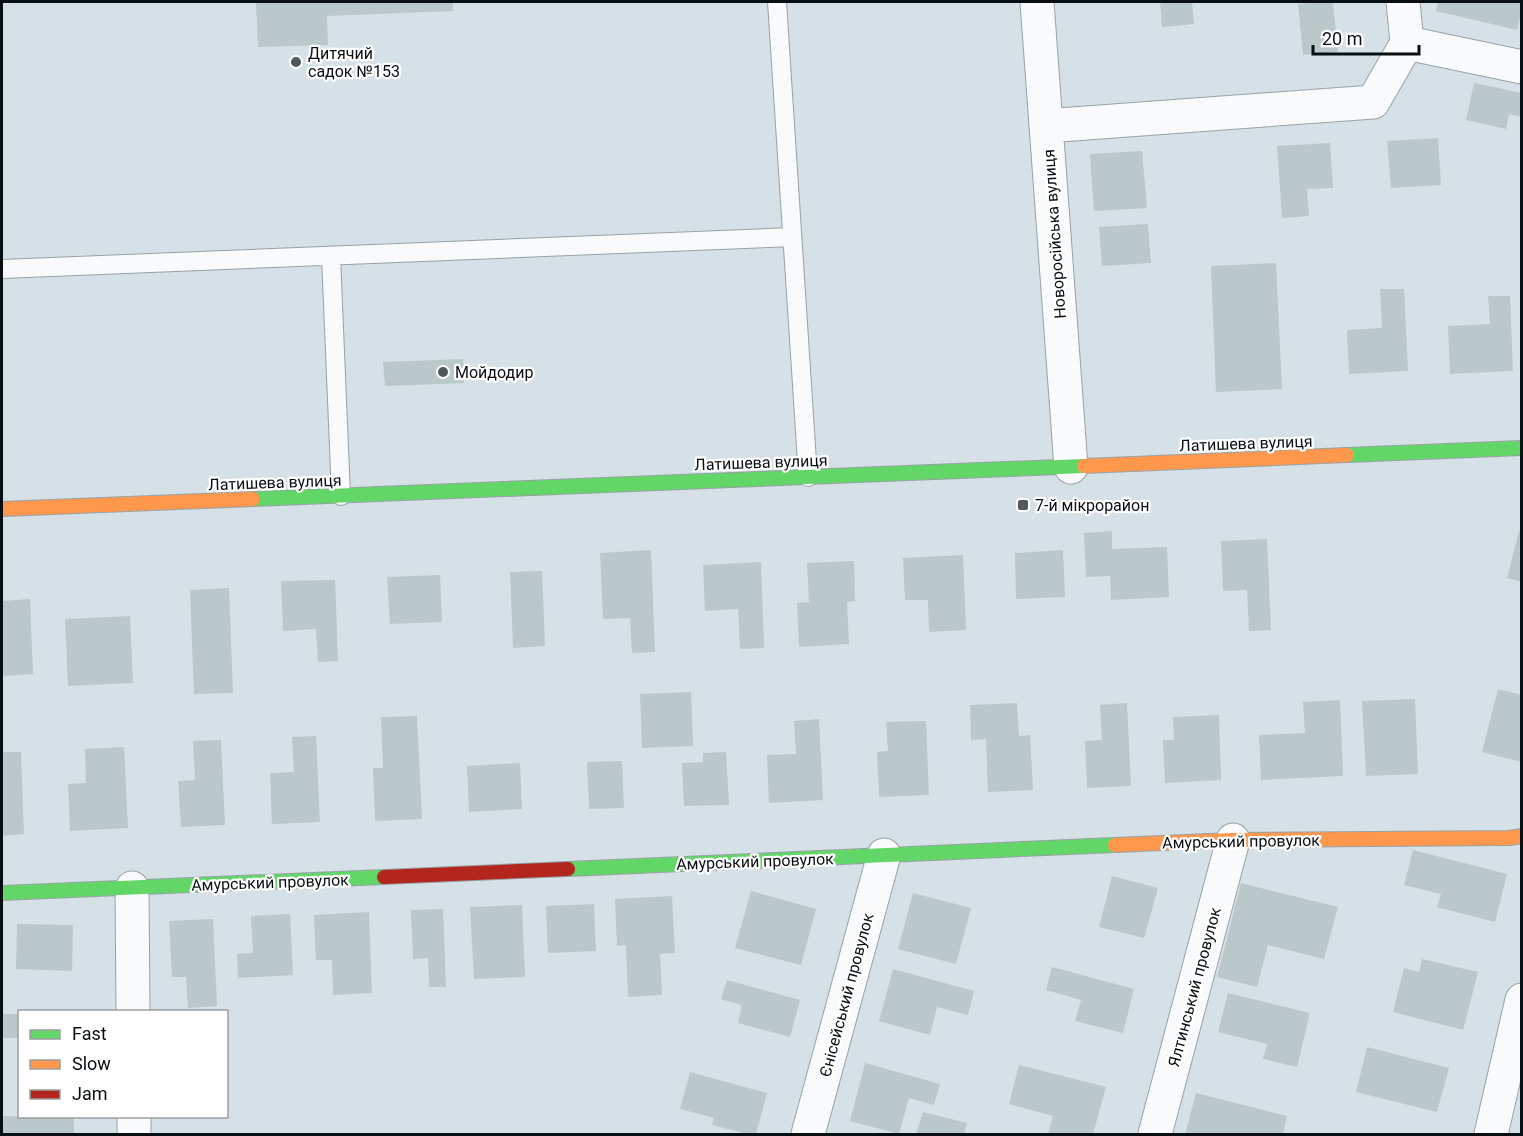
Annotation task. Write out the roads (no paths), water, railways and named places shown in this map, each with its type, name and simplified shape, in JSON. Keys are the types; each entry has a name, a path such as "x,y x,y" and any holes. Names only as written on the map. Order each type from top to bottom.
{"street":[{"name":"Новоросійська вулиця","path":"1037,2 1071,467"},
{"path":"1046,126 1373,102 1407,43 1403,2"},
{"path":"1407,43 1521,67"},
{"name":"Латишева вулиця","path":"2,509 1521,448"},
{"name":"Амурський провулок","path":"2,893 1233,840 1517,840"},
{"name":"Ялтинський провулок","path":"1155,1134 1233,840"},
{"name":"Єнісейський провулок","path":"808,1134 884,855"},
{"path":"132,888 133,1010"},
{"path":"1491,1134 1521,1000"},
{"path":"134,1118 134,1134"}],"lane":[{"path":"777,2 808,477"},
{"path":"2,269 792,237"},
{"path":"331,256 341,496"}],"place":[{"name":"Дитячий садок №153","path":"296,62"},
{"name":"Мойдодир","path":"443,372"},
{"name":"7-й мікрорайон","path":"1023,505"}]}
